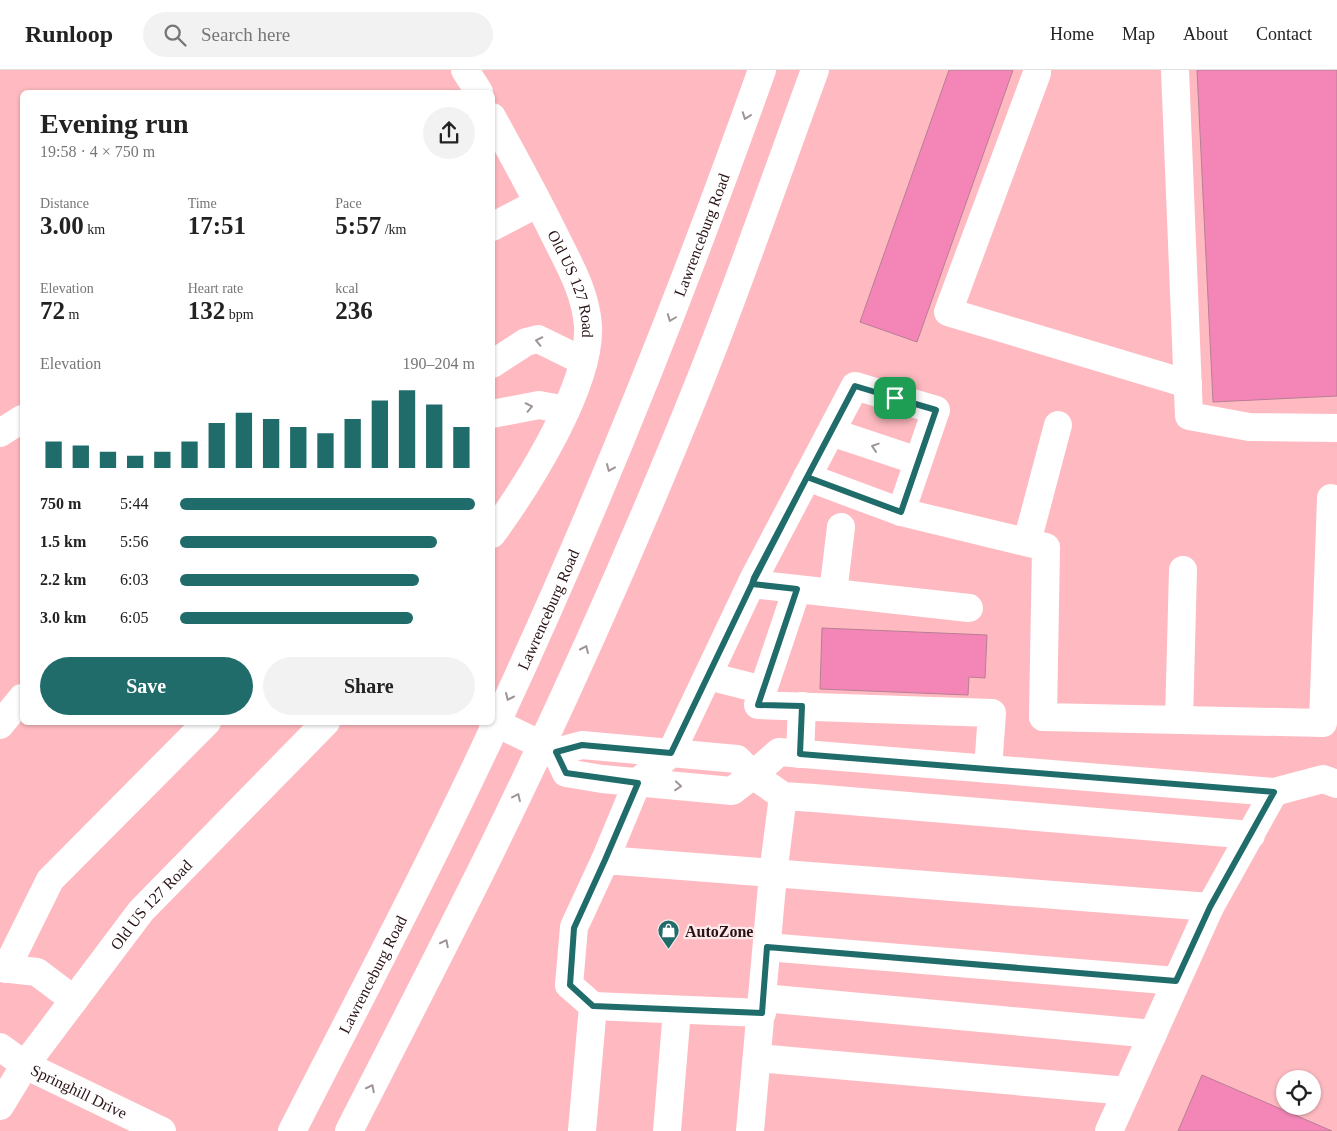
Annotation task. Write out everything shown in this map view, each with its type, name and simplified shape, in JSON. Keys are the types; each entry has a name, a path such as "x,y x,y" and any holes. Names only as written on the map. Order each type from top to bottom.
{"main road":[{"path":"465,70 478,90"},
{"name":"Lawrenceburg Road","path":"495,721 542,623 630,420 691,266 762,70"},
{"path":"349,1131 490,853 548,748 680,429 730,301 815,70"},
{"path":"1037,70 1038,73 948,312 1188,384"},
{"path":"1174,70 1189,416 1249,427 1337,428"},
{"name":"Old US 127 Road","path":"495,530 531,477 566,410 578,381 588,327 584,302 576,277 538,203 496,131"},
{"path":"495,225 538,203"},
{"path":"495,362 526,342 538,339 583,361"},
{"path":"901,512 936,410 855,386 752,584 671,753 638,783 574,928 570,985 593,1006 677,1010 762,1005 1153,1034"},
{"path":"495,413 539,405 566,410"},
{"path":"0,432 20,420"},
{"path":"1027,542 1058,426"},
{"path":"831,432 918,461"},
{"path":"807,477 901,512 1046,547 1043,717 1324,723 1331,498"},
{"path":"832,593 841,527"},
{"path":"1179,720 1183,570"},
{"path":"752,584 969,608"},
{"path":"797,589 758,705 992,713 988,769"},
{"path":"708,676 763,690"},
{"path":"0,725 20,700"},
{"path":"800,754 802,706"},
{"path":"495,723 548,748 566,773 638,783 732,791 779,752 1274,792 1324,779 1337,784"},
{"path":"74,1000 37,972 3,969 50,880 204,725"},
{"name":"Old US 127 Road","path":"0,1106 25,1064 142,911 323,725"},
{"name":"Lawrenceburg Road","path":"292,1131 424,874 493,725"},
{"path":"548,748 582,745 737,759 753,775 783,796 1251,835"},
{"path":"844,800 846,758"},
{"path":"1109,1131 1210,907 1274,792"},
{"path":"750,1131 773,874 783,796"},
{"path":"605,860 1210,907"},
{"path":"767,947 1176,981"},
{"path":"582,1131 593,1006"},
{"path":"667,1131 677,1010"},
{"name":"Springhill Drive","path":"0,1047 25,1064 162,1131"},
{"path":"758,1058 1127,1091"}],"building":[{"path":"949,70 1013,70 917,342 860,322"},
{"path":"1197,70 1337,70 1337,396 1213,402"},
{"path":"822,628 987,635 985,678 969,677 968,695 820,689"},
{"path":"1202,1075 1276,1107 1276,1115 1295,1115 1332,1131 1178,1131"}],"place":[{"name":"AutoZone","path":"669,950"}],"route":[{"path":"895,398 855,386 807,477 754,578 671,753 582,745 556,752 566,773 638,783 574,928 570,985 593,1006 762,1013 767,947 1176,981 1210,907 1274,792 800,754 802,706 758,705 797,589 752,584 807,477 901,512 936,410 895,398"}]}
